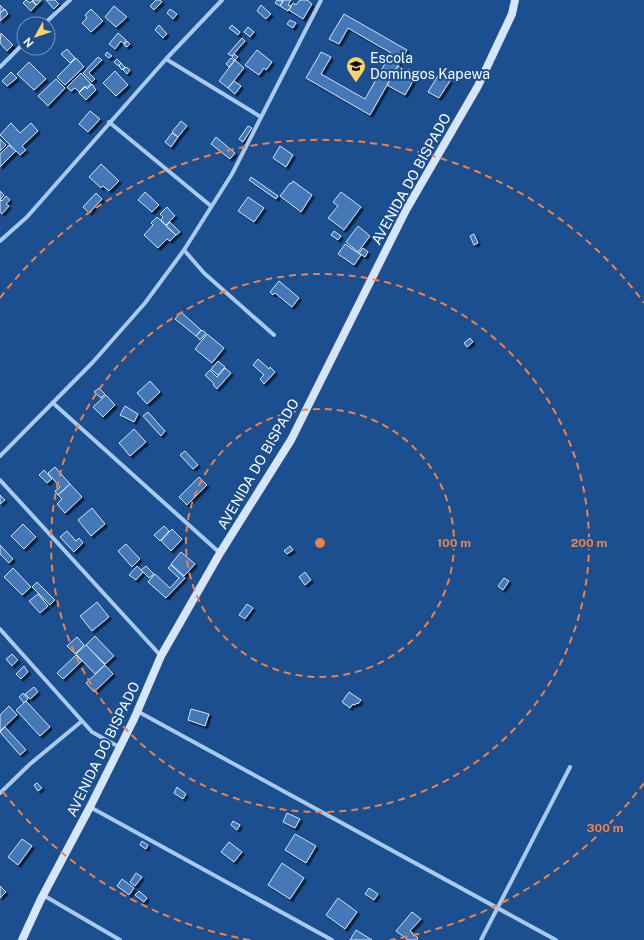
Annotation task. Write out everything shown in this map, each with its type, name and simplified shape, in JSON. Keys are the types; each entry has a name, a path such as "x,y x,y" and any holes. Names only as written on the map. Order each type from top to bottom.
{"main road":[{"name":"AVENIDA DO BISPADO","path":"24,936 43,895 90,807 137,711 161,656 220,553 291,440 406,210 478,86 512,14 516,0"}],"street":[{"path":"53,16 70,0"},
{"path":"0,241 27,217 166,58 222,0"},
{"path":"0,456 93,362 145,303 184,250 232,174 321,0"},
{"path":"0,67 16,51"},
{"path":"166,58 261,117"},
{"path":"109,122 212,206"},
{"path":"184,250 204,273 274,335"},
{"path":"53,402 220,553"},
{"path":"0,480 161,656"},
{"path":"0,628 92,732 119,747"},
{"path":"137,711 556,940"},
{"path":"0,793 30,764 82,721"},
{"path":"481,940 570,767"},
{"path":"90,807 332,940"},
{"path":"43,895 120,940"},
{"path":"16,940 24,936"}],"building":[{"path":"26,0 30,3 32,1 36,5 31,11 23,3"},
{"path":"32,0 41,0 37,5"},
{"path":"46,0 55,0 59,4 54,9"},
{"path":"156,0 160,0 162,2 154,10 150,6"},
{"path":"277,0 283,0 280,6 275,3"},
{"path":"284,0 291,0 288,5 291,6 288,11 280,6"},
{"path":"300,0 307,0 312,4 303,19 289,10 293,3 296,5"},
{"path":"0,5 4,9 0,13"},
{"path":"261,5 271,14 266,19 257,11"},
{"path":"114,6 127,17 116,27 105,17"},
{"path":"5,9 8,14 0,21 0,13"},
{"path":"91,9 103,21 91,32 82,23 87,18 85,15"},
{"path":"170,9 177,14 173,19 167,13"},
{"path":"344,14 407,50 370,115 306,78 321,52 331,57 321,74 365,99 391,53 348,28 339,44 329,39"},
{"path":"290,20 296,23 293,28 287,24"},
{"path":"159,25 167,34 163,38 155,30"},
{"path":"232,25 240,32 238,35 229,28"},
{"path":"248,27 254,32 250,37 244,32"},
{"path":"1,33 13,45 7,51 0,43"},
{"path":"118,33 126,40 124,44 121,41 115,49 109,44"},
{"path":"242,38 245,41 232,56 228,54"},
{"path":"127,41 130,44 127,47 124,45"},
{"path":"67,49 75,58 70,63 61,54"},
{"path":"257,50 272,62 266,70 264,68 259,75 245,65"},
{"path":"107,52 112,56 109,58 105,55"},
{"path":"234,54 238,57 235,60 232,57"},
{"path":"98,57 102,60 89,73 95,79 92,82 83,73"},
{"path":"76,58 84,67 65,85 57,77"},
{"path":"231,58 234,61 229,67 226,64"},
{"path":"117,59 121,63 118,66 114,62"},
{"path":"235,60 244,68 228,88 219,81"},
{"path":"29,62 46,79 34,90 17,74"},
{"path":"121,63 125,67 122,70 119,66"},
{"path":"398,66 417,74 405,95 387,85"},
{"path":"126,67 130,70 127,74 123,70"},
{"path":"115,71 128,85 116,96 103,83"},
{"path":"11,72 17,78 7,86 2,81"},
{"path":"81,73 91,84 86,88 85,86 79,92 75,88 71,91 67,87"},
{"path":"439,74 450,81 439,98 428,92"},
{"path":"56,79 65,88 48,106 38,96"},
{"path":"234,81 241,86 235,94 228,88"},
{"path":"92,84 96,90 86,100 79,93 85,87 87,89"},
{"path":"90,111 100,119 88,132 79,124"},
{"path":"181,121 187,126 178,137 172,132"},
{"path":"11,123 20,133 31,123 38,131 22,146 26,150 20,155 0,135"},
{"path":"248,126 252,128 243,142 239,139"},
{"path":"172,133 178,137 171,147 165,142"},
{"path":"216,137 235,153 230,159 211,144"},
{"path":"0,139 6,145 0,151"},
{"path":"9,145 16,151 0,167 0,154"},
{"path":"280,146 293,155 286,167 273,158"},
{"path":"101,164 119,181 109,191 103,186 101,188 89,177"},
{"path":"251,177 278,196 276,199 249,180"},
{"path":"293,181 312,195 301,212 280,196"},
{"path":"0,191 4,195 0,200"},
{"path":"145,192 159,205 152,212 138,200"},
{"path":"341,192 361,207 344,230 328,218 338,206 333,202"},
{"path":"96,193 102,199 89,213 83,207"},
{"path":"6,196 10,200 6,204 9,206 2,214 0,212 0,201 2,201"},
{"path":"248,197 264,208 254,222 238,211"},
{"path":"167,207 175,216 166,225 161,220 163,217 160,214"},
{"path":"157,217 176,235 170,241 167,239 158,248 144,235 153,225 151,223"},
{"path":"170,222 180,232 176,235 166,226"},
{"path":"358,226 370,236 358,252 346,242"},
{"path":"334,231 341,236 338,240 331,235"},
{"path":"474,234 478,243 474,245 470,236"},
{"path":"345,244 361,255 354,265 338,254"},
{"path":"363,248 368,252 365,257 359,253"},
{"path":"279,281 299,298 292,307 275,293 273,295 270,292"},
{"path":"181,312 201,330 196,336 175,319"},
{"path":"202,330 206,333 200,340 196,336"},
{"path":"207,334 224,348 212,363 195,349"},
{"path":"470,338 473,342 467,347 464,343"},
{"path":"258,359 269,369 270,367 275,372 264,384 260,379 264,375 253,365"},
{"path":"218,361 225,367 218,375 211,369"},
{"path":"225,368 231,373 217,389 205,375 210,370 217,377"},
{"path":"150,381 160,392 147,404 137,393"},
{"path":"99,388 105,394 101,398 94,392"},
{"path":"106,395 115,405 103,417 93,407"},
{"path":"125,406 138,414 134,422 120,415"},
{"path":"148,412 165,431 161,436 143,416"},
{"path":"134,429 146,442 130,456 119,443"},
{"path":"185,451 198,465 193,469 180,455"},
{"path":"55,467 70,484 58,495 55,491 60,487 48,473"},
{"path":"44,470 52,479 47,483 39,475"},
{"path":"199,477 207,485 187,505 179,497"},
{"path":"70,484 82,497 65,513 57,504 62,499 58,495"},
{"path":"0,495 5,500 0,504"},
{"path":"92,508 105,524 91,536 78,520"},
{"path":"23,524 36,537 24,549 11,536"},
{"path":"164,526 169,531 160,541 154,535"},
{"path":"172,529 182,539 171,551 161,541"},
{"path":"67,531 76,541 79,538 83,543 74,552 60,537"},
{"path":"126,544 140,559 132,567 118,551"},
{"path":"0,545 13,559 9,563 0,554"},
{"path":"290,546 293,550 287,554 284,551"},
{"path":"181,552 195,564 184,576 171,564"},
{"path":"171,565 185,578 166,598 148,582 155,574 170,588 179,578 168,568"},
{"path":"137,566 143,572 136,580 129,575"},
{"path":"146,566 154,574 149,578 141,570"},
{"path":"13,568 31,587 22,595 4,577"},
{"path":"305,572 311,580 305,585 299,577"},
{"path":"504,578 509,581 503,590 498,586"},
{"path":"37,582 55,600 50,605 32,587"},
{"path":"38,594 48,606 40,613 29,601"},
{"path":"97,602 109,617 92,631 80,616"},
{"path":"247,604 253,608 245,619 239,615"},
{"path":"95,636 114,656 105,664 86,645"},
{"path":"77,637 84,645 75,654 67,646"},
{"path":"86,645 105,665 95,674 76,654"},
{"path":"12,654 18,660 12,666 6,659"},
{"path":"76,655 82,661 63,679 57,673"},
{"path":"105,665 113,674 94,692 86,683"},
{"path":"24,666 28,672 21,679 16,674"},
{"path":"34,687 38,692 30,699 25,694"},
{"path":"349,692 361,700 358,704 353,704 350,708 342,702"},
{"path":"23,693 28,699 24,703 19,697"},
{"path":"26,701 50,727 40,736 16,710"},
{"path":"9,706 17,715 0,731 0,715"},
{"path":"191,709 209,714 205,726 188,720"},
{"path":"5,727 26,750 20,755 0,732"},
{"path":"37,783 42,788 38,791 34,785"},
{"path":"177,787 186,794 183,799 174,793"},
{"path":"287,813 300,819 295,828 283,822"},
{"path":"233,821 240,825 237,830 231,825"},
{"path":"295,834 316,846 306,863 285,850"},
{"path":"22,839 32,846 18,865 8,857"},
{"path":"142,841 148,845 146,849 140,845"},
{"path":"229,842 242,852 234,862 221,852"},
{"path":"282,863 304,878 290,899 268,885"},
{"path":"136,873 142,877 135,886 130,882"},
{"path":"122,879 134,888 129,895 117,886"},
{"path":"0,886 6,892 0,898"},
{"path":"369,888 378,894 374,900 365,894"},
{"path":"139,891 147,898 144,902 135,895"},
{"path":"338,898 357,912 345,929 326,915"},
{"path":"412,912 421,919 410,931 418,938 417,940 408,940 396,931"},
{"path":"356,930 372,940 350,940"}],"place":[{"name":"Escola Domingos Kapewa","path":"356,83"}]}
